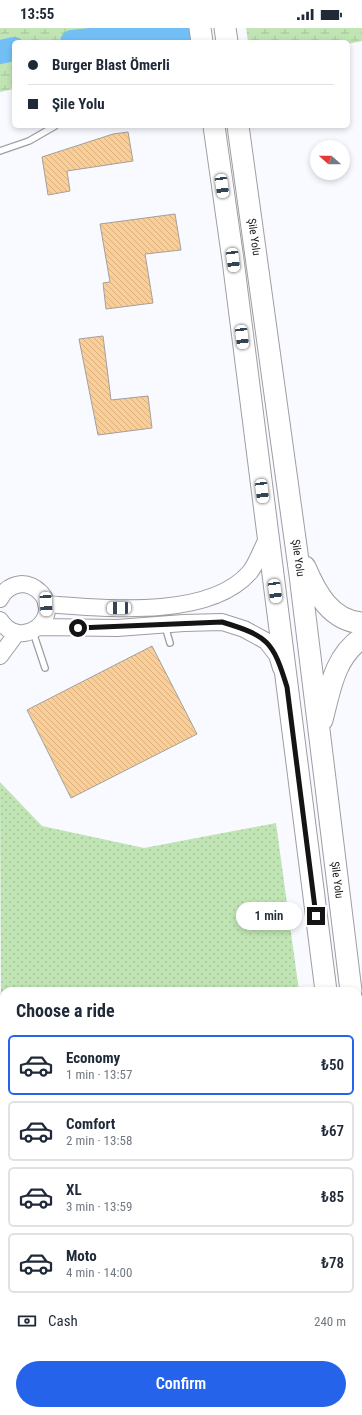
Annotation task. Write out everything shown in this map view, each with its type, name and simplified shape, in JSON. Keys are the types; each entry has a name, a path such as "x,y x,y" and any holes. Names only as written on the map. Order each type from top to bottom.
{"highway":[{"path":"200,28 202,40"},
{"path":"225,28 227,40"},
{"path":"214,128 233,260 325,987"},
{"name":"Şile Yolu","path":"238,128 296,544 351,987"},
{"path":"296,544 315,590 336,614 348,621 362,623"},
{"path":"319,730 335,672 344,654 362,638"}],"street":[{"path":"46,604 106,608 171,606 211,597 229,589 250,572 268,537"},
{"path":"0,599 8,589 23,584 38,590 46,604 46,612 29,630 0,656"},
{"path":"0,620 9,630 117,628 164,624 222,622 244,629 266,641 277,655 287,687"}],"lane":[{"path":"0,152 29,141 52,128"},
{"path":"164,624 170,643"},
{"path":"29,630 45,668"}],"green space":[{"path":"0,28 177,28 178,40 12,40 12,89 0,92"},
{"path":"246,28 362,28 362,41 350,44 350,40 248,40"},
{"path":"0,782 42,826 144,848 276,823 298,987 1,987"}],"building":[{"path":"128,132 133,161 67,171 70,191 48,195 42,157 113,134"},
{"path":"175,214 181,250 145,254 153,303 106,309 103,283 110,282 100,224"},
{"path":"103,336 111,400 148,396 152,428 98,435 79,339"},
{"path":"152,646 197,734 71,798 27,710"}],"waterway":[{"path":"90,40 197,28"},
{"path":"0,52 12,49"}],"route":[{"path":"78,628 117,628 222,622 244,629 266,641 277,655 287,687 316,916"}]}
